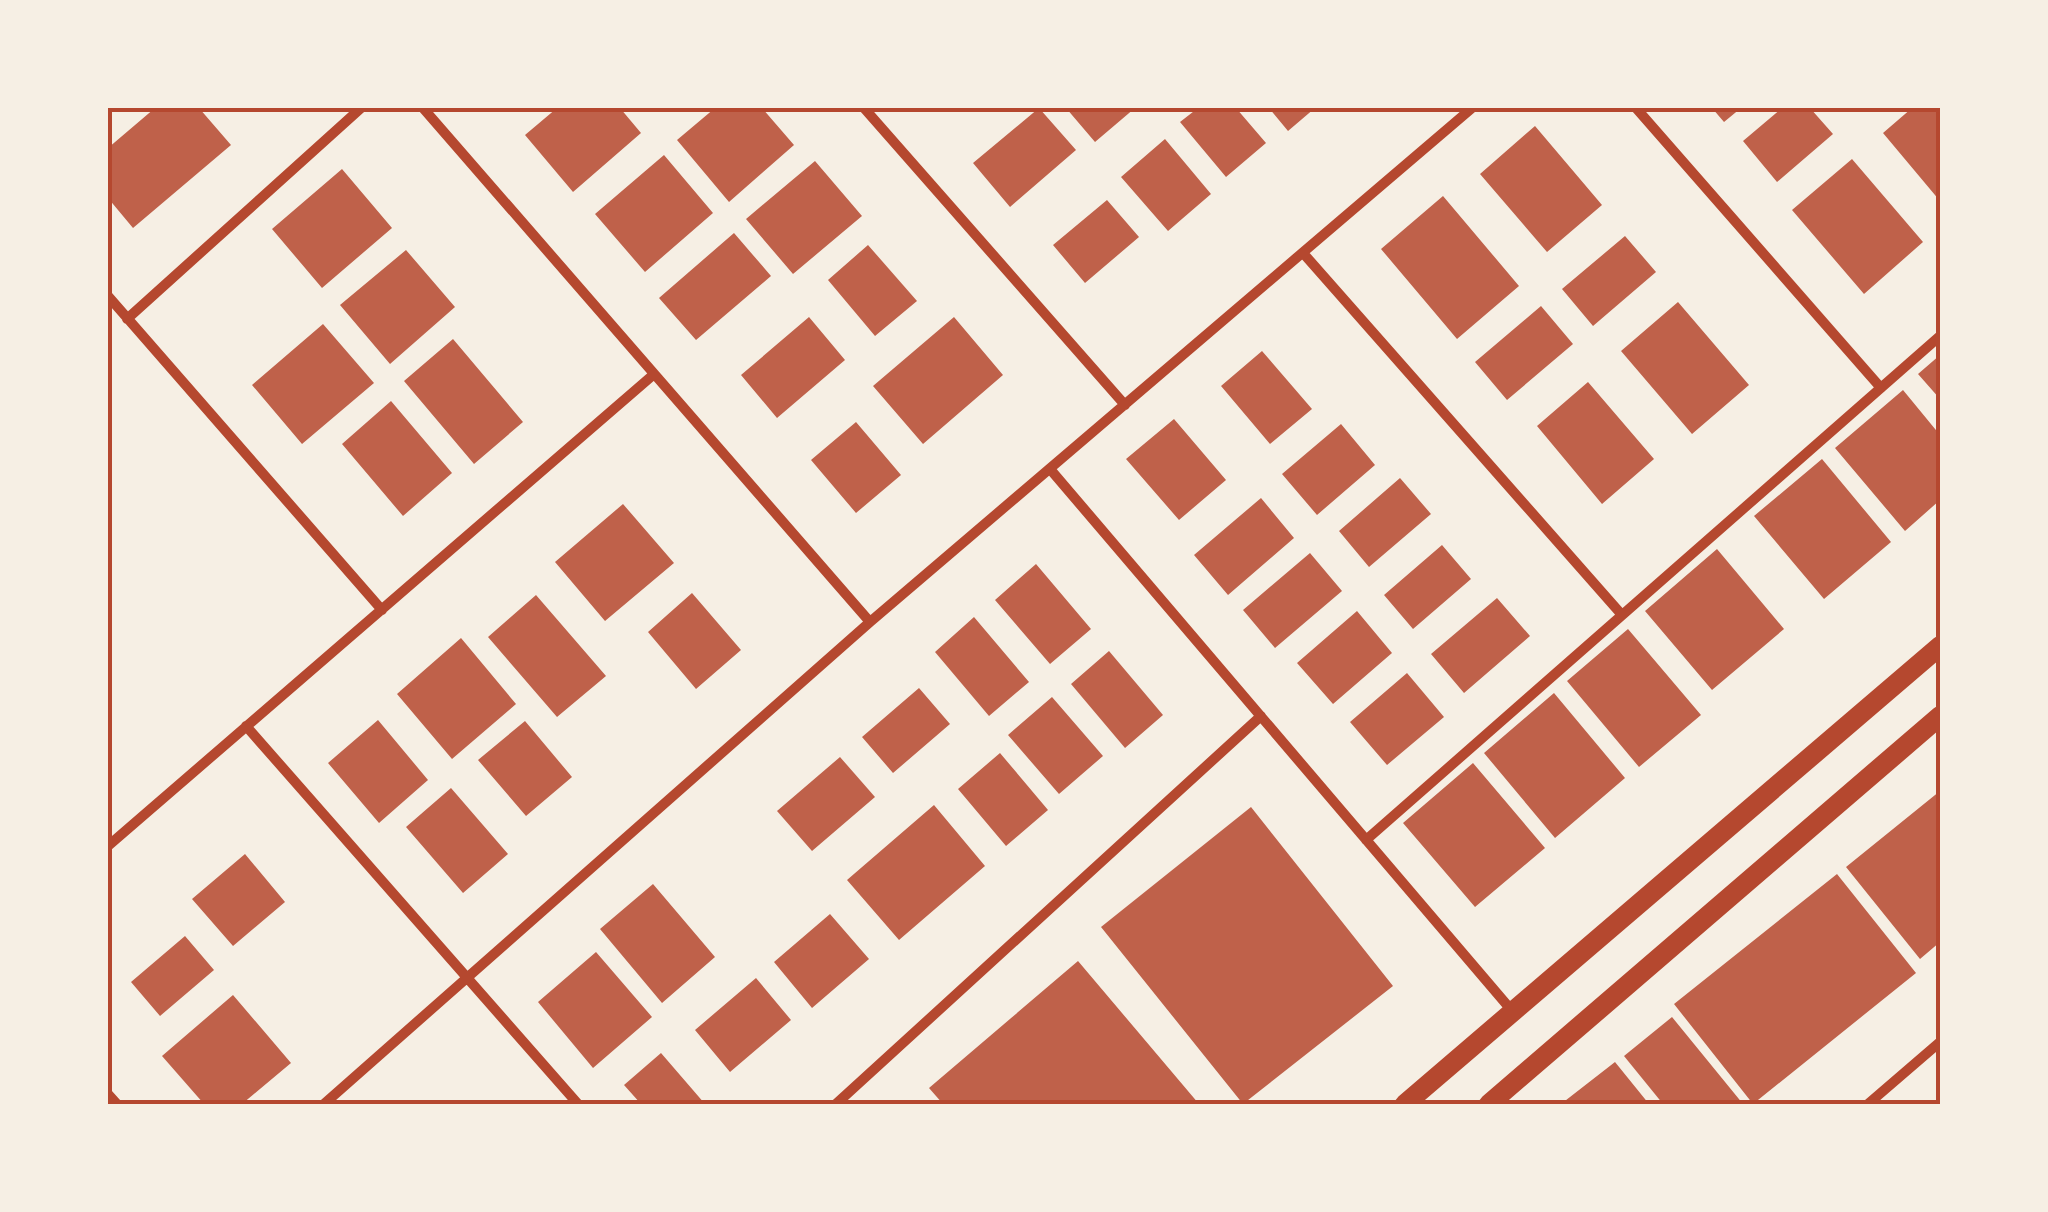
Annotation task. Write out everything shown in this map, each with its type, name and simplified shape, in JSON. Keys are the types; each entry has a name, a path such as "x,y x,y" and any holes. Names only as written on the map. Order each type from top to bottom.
{"main road":[{"path":"1405,1104 1940,646"},
{"path":"1489,1104 1940,716"}],"street":[{"path":"127,319 361,108"},
{"path":"423,108 870,622"},
{"path":"865,108 1125,405"},
{"path":"324,1104 870,622 1472,108"},
{"path":"1636,108 1881,388"},
{"path":"1303,253 1622,615"},
{"path":"108,296 382,610"},
{"path":"1366,840 1940,336"},
{"path":"108,846 653,374"},
{"path":"1050,469 1513,1012"},
{"path":"836,1104 1261,716"},
{"path":"246,726 578,1104"},
{"path":"1868,1104 1940,1042"},
{"path":"108,1094 117,1104"}],"building":[{"path":"155,108 199,108 231,145 133,228 108,198 108,148"},
{"path":"557,108 620,108 641,133 573,192 525,135"},
{"path":"715,108 762,108 794,145 729,202 677,140"},
{"path":"1039,108 1076,150 1010,207 973,163"},
{"path":"1066,108 1135,108 1095,142"},
{"path":"1198,108 1236,108 1266,143 1226,177 1180,122"},
{"path":"1269,108 1315,108 1288,131"},
{"path":"1712,108 1741,108 1724,122"},
{"path":"1782,108 1810,108 1833,134 1777,182 1743,141"},
{"path":"1912,108 1940,108 1940,201 1883,133"},
{"path":"1535,126 1602,205 1547,252 1480,174"},
{"path":"1165,139 1211,194 1168,231 1121,177"},
{"path":"664,155 713,213 645,272 595,214"},
{"path":"1852,159 1923,242 1864,294 1792,210"},
{"path":"815,161 862,216 793,274 746,219"},
{"path":"342,169 392,228 322,288 272,229"},
{"path":"1443,196 1519,286 1457,339 1381,249"},
{"path":"1107,200 1139,237 1085,283 1053,245"},
{"path":"734,233 771,276 696,340 659,298"},
{"path":"1625,236 1656,272 1593,326 1562,289"},
{"path":"868,245 917,301 875,336 828,280"},
{"path":"406,250 455,307 390,364 340,305"},
{"path":"1678,302 1749,385 1692,434 1621,351"},
{"path":"1541,306 1573,344 1507,400 1475,362"},
{"path":"809,317 845,360 777,418 741,375"},
{"path":"954,317 1003,375 923,444 873,386"},
{"path":"323,324 374,383 302,444 252,385"},
{"path":"453,339 523,422 474,464 404,381"},
{"path":"1262,351 1312,409 1270,444 1221,386"},
{"path":"1940,355 1940,399 1918,374"},
{"path":"1588,382 1654,459 1602,504 1537,426"},
{"path":"1903,390 1940,435 1940,500 1905,531 1835,448"},
{"path":"391,401 452,473 403,516 342,444"},
{"path":"1174,419 1226,480 1179,520 1126,459"},
{"path":"856,422 901,475 856,513 811,460"},
{"path":"1341,424 1375,465 1317,515 1282,474"},
{"path":"1822,459 1891,542 1824,599 1754,516"},
{"path":"1400,478 1431,514 1369,567 1339,531"},
{"path":"1261,498 1294,538 1228,595 1194,555"},
{"path":"623,504 674,563 605,621 555,562"},
{"path":"1442,545 1471,579 1413,629 1384,595"},
{"path":"1717,549 1784,629 1712,690 1645,611"},
{"path":"1310,553 1342,591 1275,648 1243,610"},
{"path":"1036,564 1091,629 1050,664 995,600"},
{"path":"692,593 741,650 696,689 648,632"},
{"path":"536,595 606,676 557,717 488,637"},
{"path":"1497,598 1530,636 1464,693 1431,654"},
{"path":"1357,611 1392,653 1333,704 1297,663"},
{"path":"974,617 1029,682 989,716 935,652"},
{"path":"1628,629 1701,715 1639,767 1567,681"},
{"path":"461,638 516,704 452,759 397,694"},
{"path":"1109,651 1163,715 1125,748 1071,684"},
{"path":"1407,673 1444,717 1387,765 1350,722"},
{"path":"919,688 950,724 893,773 862,737"},
{"path":"1554,693 1625,778 1555,838 1484,753"},
{"path":"1052,697 1103,756 1059,794 1008,735"},
{"path":"378,720 428,780 379,823 328,763"},
{"path":"525,721 572,777 526,816 478,760"},
{"path":"1000,753 1048,810 1006,846 958,789"},
{"path":"840,757 875,797 812,851 777,811"},
{"path":"1473,763 1545,848 1475,907 1403,823"},
{"path":"451,788 508,854 463,893 406,827"},
{"path":"1940,791 1940,942 1920,959 1846,867"},
{"path":"934,805 985,866 899,940 847,880"},
{"path":"1251,807 1393,986 1243,1104 1101,927"},
{"path":"245,854 285,902 233,946 192,899"},
{"path":"1837,874 1916,973 1753,1104 1674,1004"},
{"path":"653,884 715,957 662,1003 600,929"},
{"path":"830,914 869,959 812,1008 774,962"},
{"path":"185,936 214,970 160,1016 131,982"},
{"path":"596,952 652,1017 593,1068 538,1002"},
{"path":"1078,961 1199,1104 943,1104 929,1088"},
{"path":"756,978 791,1020 730,1072 695,1030"},
{"path":"233,995 291,1063 242,1104 204,1104 162,1056"},
{"path":"1672,1017 1743,1104 1663,1104 1624,1056"},
{"path":"661,1053 705,1104 641,1104 624,1085"},
{"path":"1615,1062 1649,1104 1561,1104"}]}
